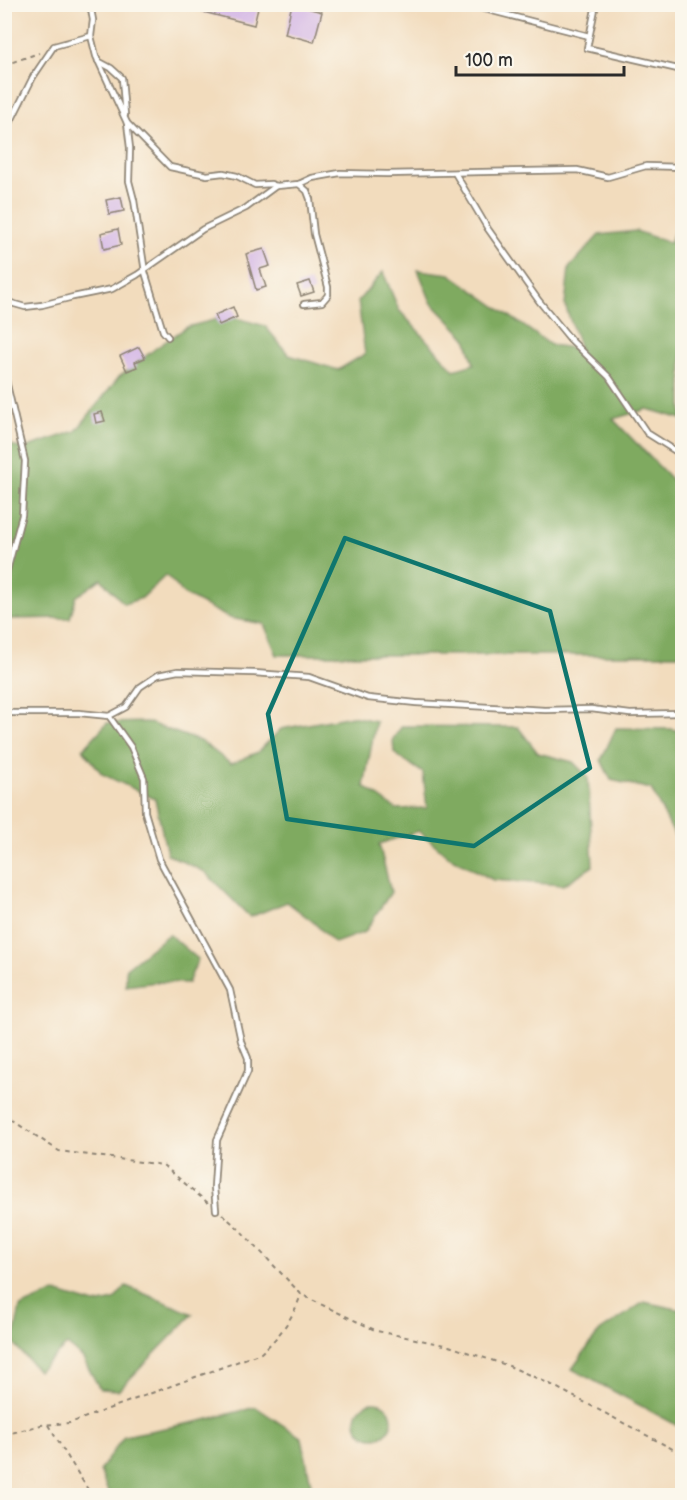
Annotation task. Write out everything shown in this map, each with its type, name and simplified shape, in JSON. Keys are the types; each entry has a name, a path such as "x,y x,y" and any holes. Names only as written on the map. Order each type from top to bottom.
{"lane":[{"path":"90,4 93,20 91,36 98,62 126,121 170,167 207,175 223,173 237,176 255,185 276,186 299,184 312,178 340,173 578,170 608,177 646,166 682,166"},
{"path":"465,4 589,36"},
{"path":"596,4 587,48 682,70"},
{"path":"4,135 33,77 54,46 91,36"},
{"path":"98,62 111,68 122,78 130,148 129,181 144,269 163,331 168,337"},
{"path":"455,173 488,229 539,301 572,340 609,377 647,433 682,455"},
{"path":"299,184 307,191 310,199 314,234 328,287 328,295 322,302 304,304"},
{"path":"4,300 24,307 112,289 203,229 246,208 276,186"},
{"path":"4,372 25,461 22,515 4,582"},
{"path":"4,713 79,713 109,716 126,706 140,687 158,675 178,671 309,677 368,698 416,703 545,710 591,709 630,714 682,713"},
{"path":"109,716 131,747 144,778 145,812 159,859 230,990 241,1041 248,1058 248,1071 217,1140 214,1187 216,1210"}],"path":[{"path":"4,70 6,64 25,59 54,46"},
{"path":"4,1115 59,1151 163,1165 239,1229 301,1294 377,1331 448,1346 509,1366 550,1384 682,1454"},
{"path":"4,1435 48,1425 70,1423 261,1353 273,1342 296,1311 301,1294"},
{"path":"48,1425 92,1496"}],"highlighted area":[{"path":"345,538 550,611 590,768 474,846 287,819 268,714"}],"green space":[{"path":"682,190 682,419 647,409 613,419 682,490 682,655 277,655 264,624 229,618 185,595 166,575 142,598 124,604 101,579 76,597 70,618 5,619 4,442 22,449 76,431 119,377 156,348 187,327 229,316 265,326 289,355 338,370 365,354 358,301 383,272 399,310 454,370 474,364 466,338 431,302 418,270 450,274 551,345 580,349 565,305 569,268 599,235 636,231 670,243 677,224"},
{"path":"352,716 376,721 364,786 396,809 427,808 423,773 394,753 393,739 402,726 518,727 538,753 573,762 588,777 593,866 563,885 493,880 448,856 419,831 379,844 391,892 365,932 335,943 287,902 250,917 205,872 167,854 155,799 102,774 83,749 107,723 147,722 202,742 231,764 258,752 281,729"},
{"path":"616,728 672,729 682,732 682,850 651,789 611,780 601,760"},
{"path":"169,934 198,959 188,983 157,982 126,986 126,968"},
{"path":"126,1286 193,1314 119,1390 100,1389 82,1357 67,1345 38,1371 13,1343 20,1307 55,1292 95,1304 114,1300"},
{"path":"644,1302 682,1310 682,1428 572,1369 598,1333"},
{"path":"374,1402 387,1407 392,1420 387,1433 374,1438 361,1433 356,1420 361,1407"},
{"path":"256,1407 302,1438 313,1495 109,1495 100,1470 124,1436 201,1421"}],"building":[{"path":"205,4 259,4 254,25 203,12"},
{"path":"292,4 322,12 314,42 285,34"},
{"path":"121,197 124,211 109,214 106,200"},
{"path":"118,229 121,245 104,249 101,233"},
{"path":"264,249 270,266 260,269 266,287 256,290 246,254"},
{"path":"310,281 314,292 301,296 297,285"},
{"path":"233,307 237,317 219,325 215,315"},
{"path":"139,347 145,358 135,362 137,367 127,371 120,356"},
{"path":"102,412 105,421 96,423 94,414"}]}
